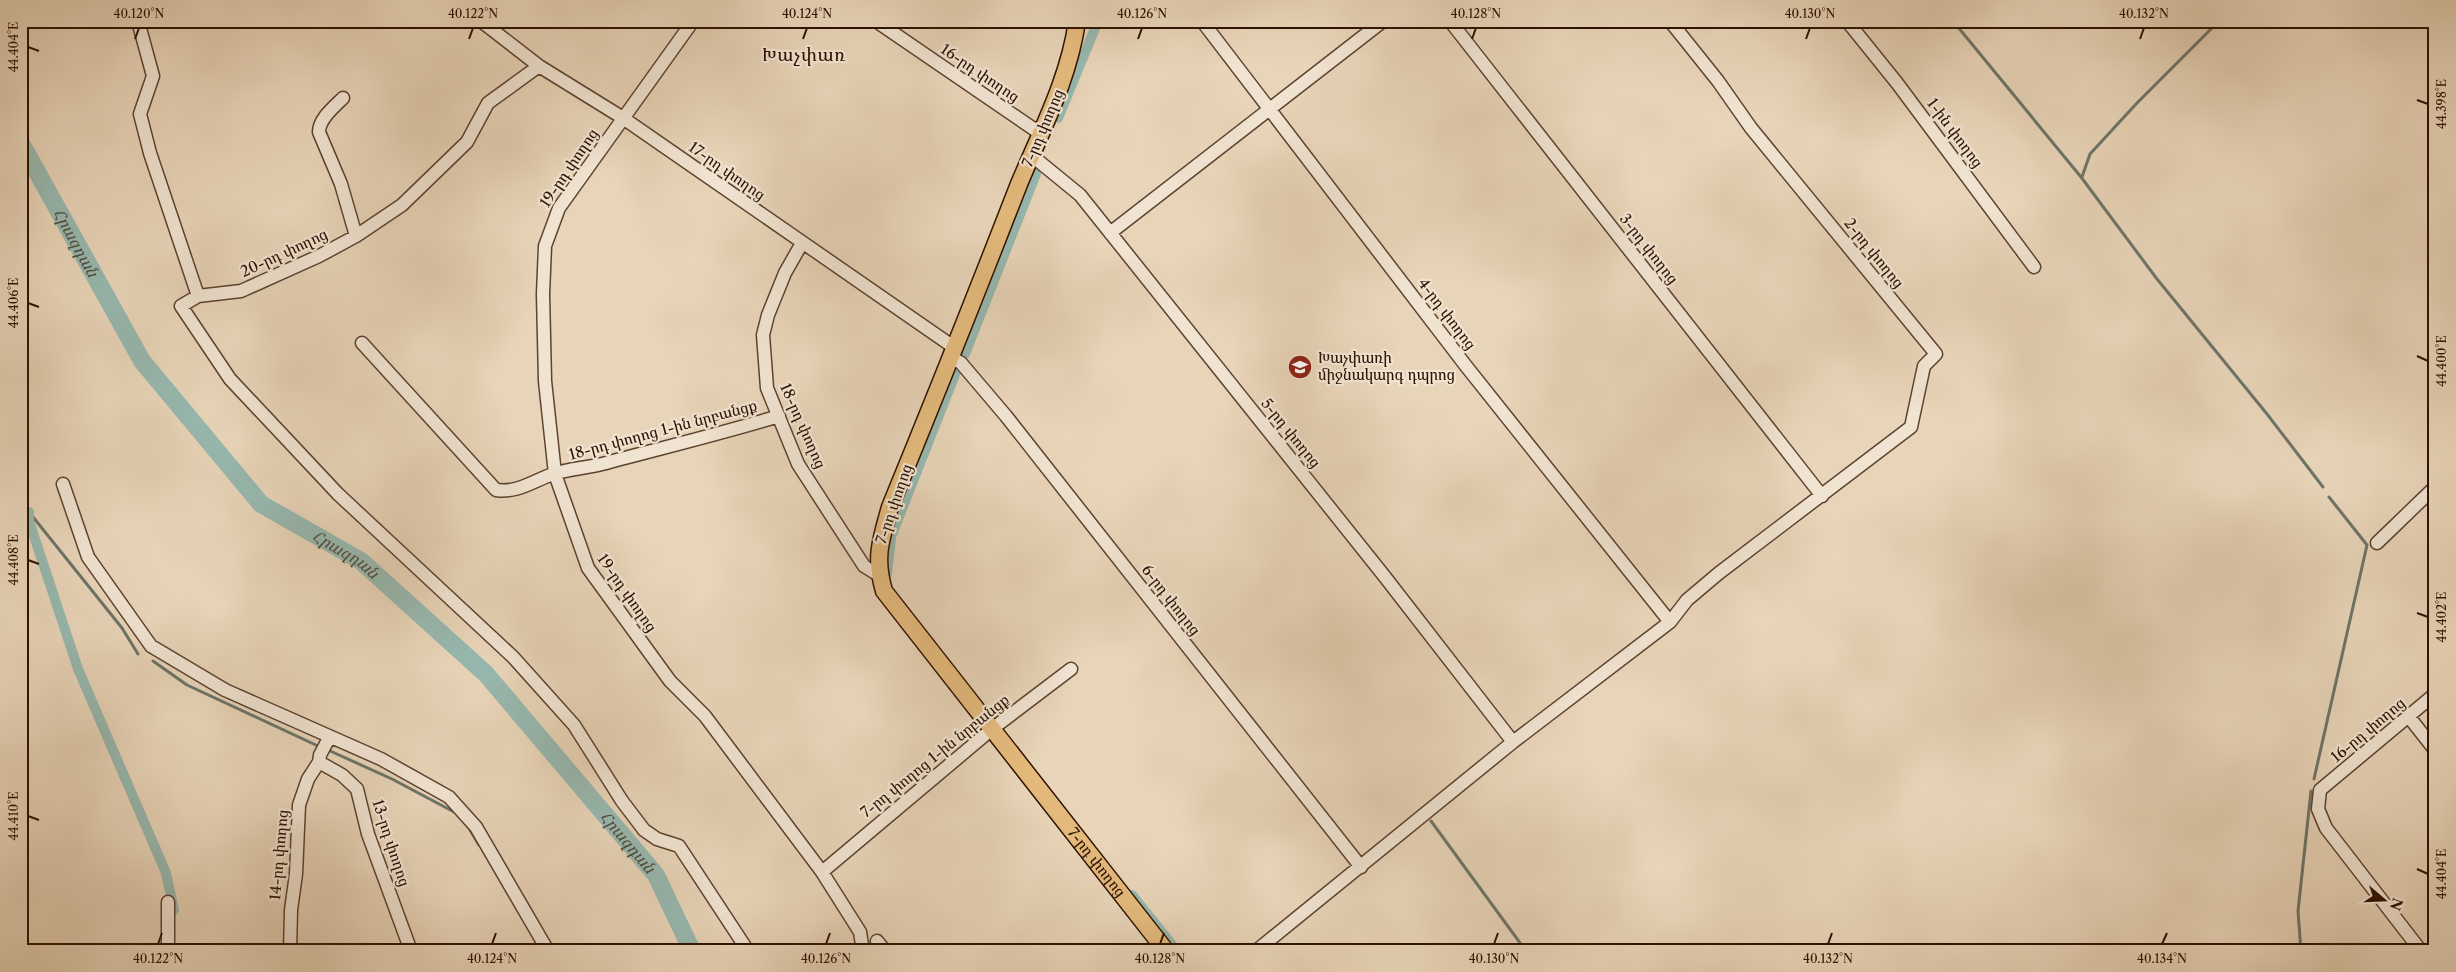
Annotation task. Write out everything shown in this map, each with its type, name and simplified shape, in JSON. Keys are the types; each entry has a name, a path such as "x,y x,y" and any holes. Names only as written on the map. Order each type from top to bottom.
{"main road":[{"name":"7-րդ փողոց","path":"1077,21 1074,46 1063,82 1031,155 890,507 878,554 880,576 884,591 1166,951"}],"street":[{"path":"138,21 153,76 140,114 150,154 198,296 181,306 230,379 338,494 532,676 574,725 622,801 644,830 657,839 678,846 748,951"},
{"name":"17-րդ փողոց","path":"481,21 539,66 623,118 802,243 953,352"},
{"name":"19-րդ փողոց","path":"693,21 559,208 545,246 543,294 545,381 555,474 588,568 670,680 705,716 822,872 860,932 863,951"},
{"name":"16-րդ փողոց","path":"876,21 1041,134"},
{"name":"4-րդ փողոց","path":"1202,21 1466,366 1670,622"},
{"path":"1110,234 1383,21"},
{"name":"3-րդ փողոց","path":"1450,21 1822,496"},
{"name":"2-րդ փողոց","path":"1670,21 1718,81 1751,128 1936,354 1924,366 1910,427 1822,496"},
{"name":"1-ին փողոց","path":"1847,21 2034,267"},
{"name":"20-րդ փողոց","path":"198,296 241,291 319,256 356,236 402,205 467,142 488,103 539,66"},
{"path":"343,98 323,119 319,126 319,132 341,184 356,236"},
{"name":"5-րդ փողոց","path":"1031,155 1080,196 1385,577 1513,742"},
{"name":"18-րդ փողոց","path":"802,243 785,273 768,315 763,335 767,388 798,464 864,566 880,576"},
{"name":"18-րդ փողոց 1-ին նրբանցք","path":"362,343 496,490 506,492 521,489 555,474 578,471 708,438 779,416"},
{"name":"6-րդ փողոց","path":"953,352 1006,416 1362,868"},
{"path":"63,484 88,557 151,646 225,690 381,760 449,797 476,828 548,951"},
{"path":"2377,542 2435,487"},
{"path":"1256,951 1362,868 1513,742 1670,622 1687,600 1719,573 1822,496"},
{"name":"7-րդ փողոց 1-ին նրբանցք","path":"822,872 992,729 1071,669"},
{"name":"16-րդ փողոց","path":"2421,951 2326,828 2318,809 2320,790 2435,694"},
{"path":"2409,717 2435,750"},
{"name":"14-րդ փողոց","path":"290,951 291,910 296,874 299,805 308,779 319,762 320,755 329,738"},
{"name":"13-րդ փողոց","path":"319,762 342,775 357,790 368,834 411,951"},
{"path":"168,902 168,951"}],"waterway":[{"path":"1058,118 1098,21"},
{"path":"1953,21 2081,177 2157,279 2267,414 2323,487"},
{"path":"2082,177 2090,154 2137,103 2219,21"},
{"name":"Հրազդան","path":"21,143 142,361 261,504 361,561 486,674 656,875 692,951"},
{"path":"965,354 1036,174"},
{"path":"887,574 891,537 956,372"},
{"path":"2314,779 2367,545 2329,497"},
{"path":"21,502 122,628 138,654"},
{"path":"29,512 29,521 78,669 166,873 174,910"},
{"path":"153,661 187,685 318,746"},
{"path":"328,750 392,779 456,813"},
{"path":"2301,951 2298,911 2311,791"},
{"path":"1431,821 1526,951"},
{"path":"467,825 479,845"},
{"path":"1132,895 1177,951"}],"place":[{"name":"Խաչփառի միջնակարգ դպրոց","path":"1300,367"}],"district":[{"name":"Խաչփառ","path":"804,55"}]}
